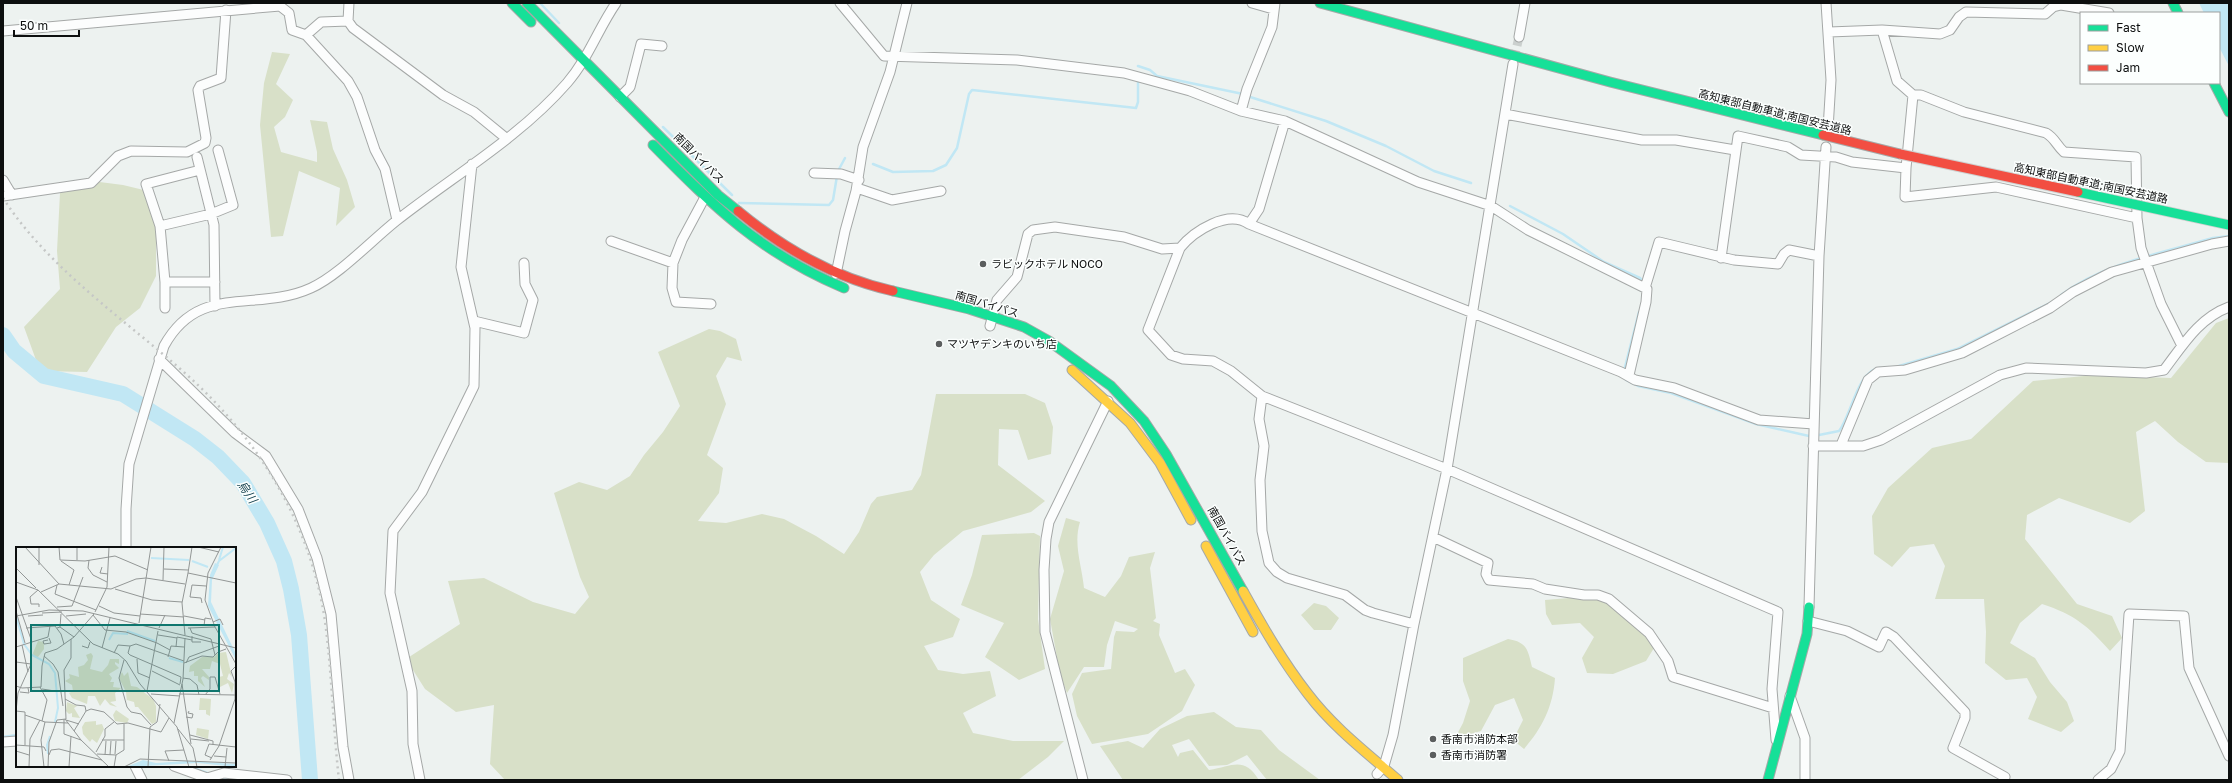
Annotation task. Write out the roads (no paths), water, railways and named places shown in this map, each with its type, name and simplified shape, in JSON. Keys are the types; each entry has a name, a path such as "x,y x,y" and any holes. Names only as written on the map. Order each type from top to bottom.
{"main road":[{"path":"512,3 536,27"},
{"name":"南国バイパス","path":"527,3 586,56 620,97 718,195 760,230 836,274 884,290 993,316 1024,327 1080,362 1111,386 1144,421 1182,480 1270,640 1286,665 1308,695 1335,725 1384,766 1398,780"},
{"name":"高知東部自動車道;南国安芸道路","path":"1320,3 1524,60 1723,112 1900,154 2229,225"},
{"path":"2173,3 2178,12"},
{"path":"2215,84 2229,112"},
{"path":"644,136 736,227 764,247 804,272 853,292"},
{"path":"1063,364 1108,401 1130,423 1160,463 1256,637"},
{"path":"1768,780 1806,634 1809,607"},
{"path":"1286,681 1321,721 1380,777"}],"street":[{"path":"349,3 348,21 353,28 443,95 474,112 507,139"},
{"path":"126,547 127,481 132,449 149,397 159,359 171,332 180,322 197,310 286,296 315,286 327,279 397,220 507,139 538,111 567,83 577,70 616,3"},
{"path":"840,3 884,56 1017,60 1124,73 1190,91 1241,110 1285,121 1418,182 1490,206 1528,230 1645,288"},
{"path":"836,274 845,231 858,184 863,147 890,72 907,3"},
{"path":"1241,110 1247,89 1272,27 1274,6 1252,3"},
{"path":"1519,37 1525,3"},
{"path":"1826,3 1829,32 1830,80 1828,129"},
{"path":"1829,32 1882,30 1940,34 1950,30 1959,17 1966,12 2034,15 2045,14 2054,5 2103,12"},
{"path":"3,31 280,6 288,13 292,30 306,35 348,80 358,97 375,150 384,168 397,220"},
{"path":"3,180 7,195 91,183 118,156 131,151 187,152 205,144 206,138 198,90 200,86 221,78 226,10"},
{"path":"306,35 321,22 348,21"},
{"path":"1882,30 1897,81 1913,95 1921,95 1964,112 2046,133 2054,137 2058,147 2064,152 2136,157 2137,218 2141,248 2161,304 2182,346"},
{"path":"620,97 630,87 641,44 662,46"},
{"path":"1380,777 1393,735 1414,624 1447,469 1513,64"},
{"path":"1913,95 1906,168 1905,197 1996,187 2137,218"},
{"path":"1505,114 1642,140 1676,140 1735,150"},
{"path":"1249,224 1259,209 1285,121"},
{"path":"1721,258 1738,136 1788,147 1801,155 1826,152 1906,168"},
{"path":"160,226 211,214 233,205 218,150"},
{"path":"1809,607 1819,256 1826,152"},
{"path":"197,157 214,225 215,306"},
{"path":"420,780 413,744 412,691 390,593 393,531 422,492 474,386 474,321 461,267 472,164"},
{"path":"165,308 165,282 160,226 146,184 200,170"},
{"path":"814,173 841,174 892,200 941,191"},
{"path":"705,198 682,240 673,264 672,288 676,302 711,304"},
{"path":"1776,746 1772,689 1778,612 1447,469 1262,396 1231,371 1213,361 1183,359 1171,355 1148,330 1180,248 1186,241 1218,221 1229,218 1243,219 1249,224 1625,373 1635,380 1674,388 1759,420 1814,424"},
{"path":"990,327 997,300 1015,281 1028,234 1034,230 1055,227 1124,237 1162,249 1180,248"},
{"path":"611,241 673,264"},
{"path":"1841,445 1868,380 1872,375 1878,372 1905,370 1962,353 2050,308 2073,292 2112,272 2212,244 2229,241"},
{"path":"1625,373 1646,302 1647,289 1645,288 1659,242 1721,258 1778,264 1784,254 1790,250 1819,256"},
{"path":"474,321 524,333 533,300 525,284 524,264"},
{"path":"165,282 215,282"},
{"path":"1814,446 1863,446 1881,440 2000,375 2026,368 2146,373 2164,370 2197,326 2215,312 2229,307"},
{"path":"159,359 236,433 266,456 298,510 317,558 331,614 343,747 349,780"},
{"path":"1262,396 1259,419 1264,446 1260,480 1262,531 1269,563 1277,572 1287,578 1345,595 1365,610 1414,624"},
{"path":"1083,780 1045,632 1044,570 1046,539 1050,522 1108,401"},
{"path":"1433,537 1488,563 1486,574 1489,580 1533,584 1545,589 1568,593 1598,595 1609,599 1649,633 1668,661 1673,677 1773,708"},
{"path":"2098,780 2111,768 2120,751 2130,614 2184,616 2189,668 2229,756"},
{"path":"1808,621 1847,631 1878,647 1886,632 1894,637 1965,712 1965,718 1953,748 2008,779"},
{"path":"1790,695 1805,738 1804,780"},
{"path":"3,742 16,741"},
{"path":"136,767 142,780"},
{"path":"177,767 207,778 224,773 287,780"}],"water":[{"path":"2199,3 2229,3 2229,66 2220,49 2220,12 2204,12"}],"waterway":[{"path":"540,3 559,23"},
{"path":"1138,66 1150,70 1157,76 1243,94"},
{"path":"873,164 893,172 933,171 946,165 957,148 969,94 972,90 1136,108 1138,102 1138,81"},
{"path":"1247,96 1326,121 1386,146 1434,171 1471,183"},
{"path":"663,127 732,195"},
{"path":"838,171 845,158"},
{"path":"739,203 829,205 833,200 837,176"},
{"path":"1510,206 1563,234 1604,262 1640,278 1643,282"},
{"path":"2061,295 2096,275 2134,260 2213,238 2229,236"},
{"path":"1899,366 1957,349 2052,302"},
{"path":"1624,371 1639,312"},
{"name":"烏川","path":"3,335 14,351 44,376 123,394 195,439 218,457 243,483 267,523 284,561 291,589 299,635 310,780"},
{"path":"1819,435 1839,431 1866,376 1872,370 1880,368"},
{"path":"1626,380 1638,386 1671,393 1756,424 1809,436"},
{"path":"3,737 16,735"},
{"path":"191,767 210,774"},
{"path":"220,777 232,780"}],"tunnel":[{"path":"1514,59 1519,37"}],"railway":[{"path":"3,198 40,246 84,288 178,367 206,393 231,420 275,481 307,548 318,584 325,621 339,780"}],"place":[{"name":"ラビックホテル NOCO","path":"983,264"},
{"name":"マツヤデンキのいち店","path":"939,344"},
{"name":"香南市消防本部","path":"1433,739"},
{"name":"香南市消防署","path":"1433,755"}]}
